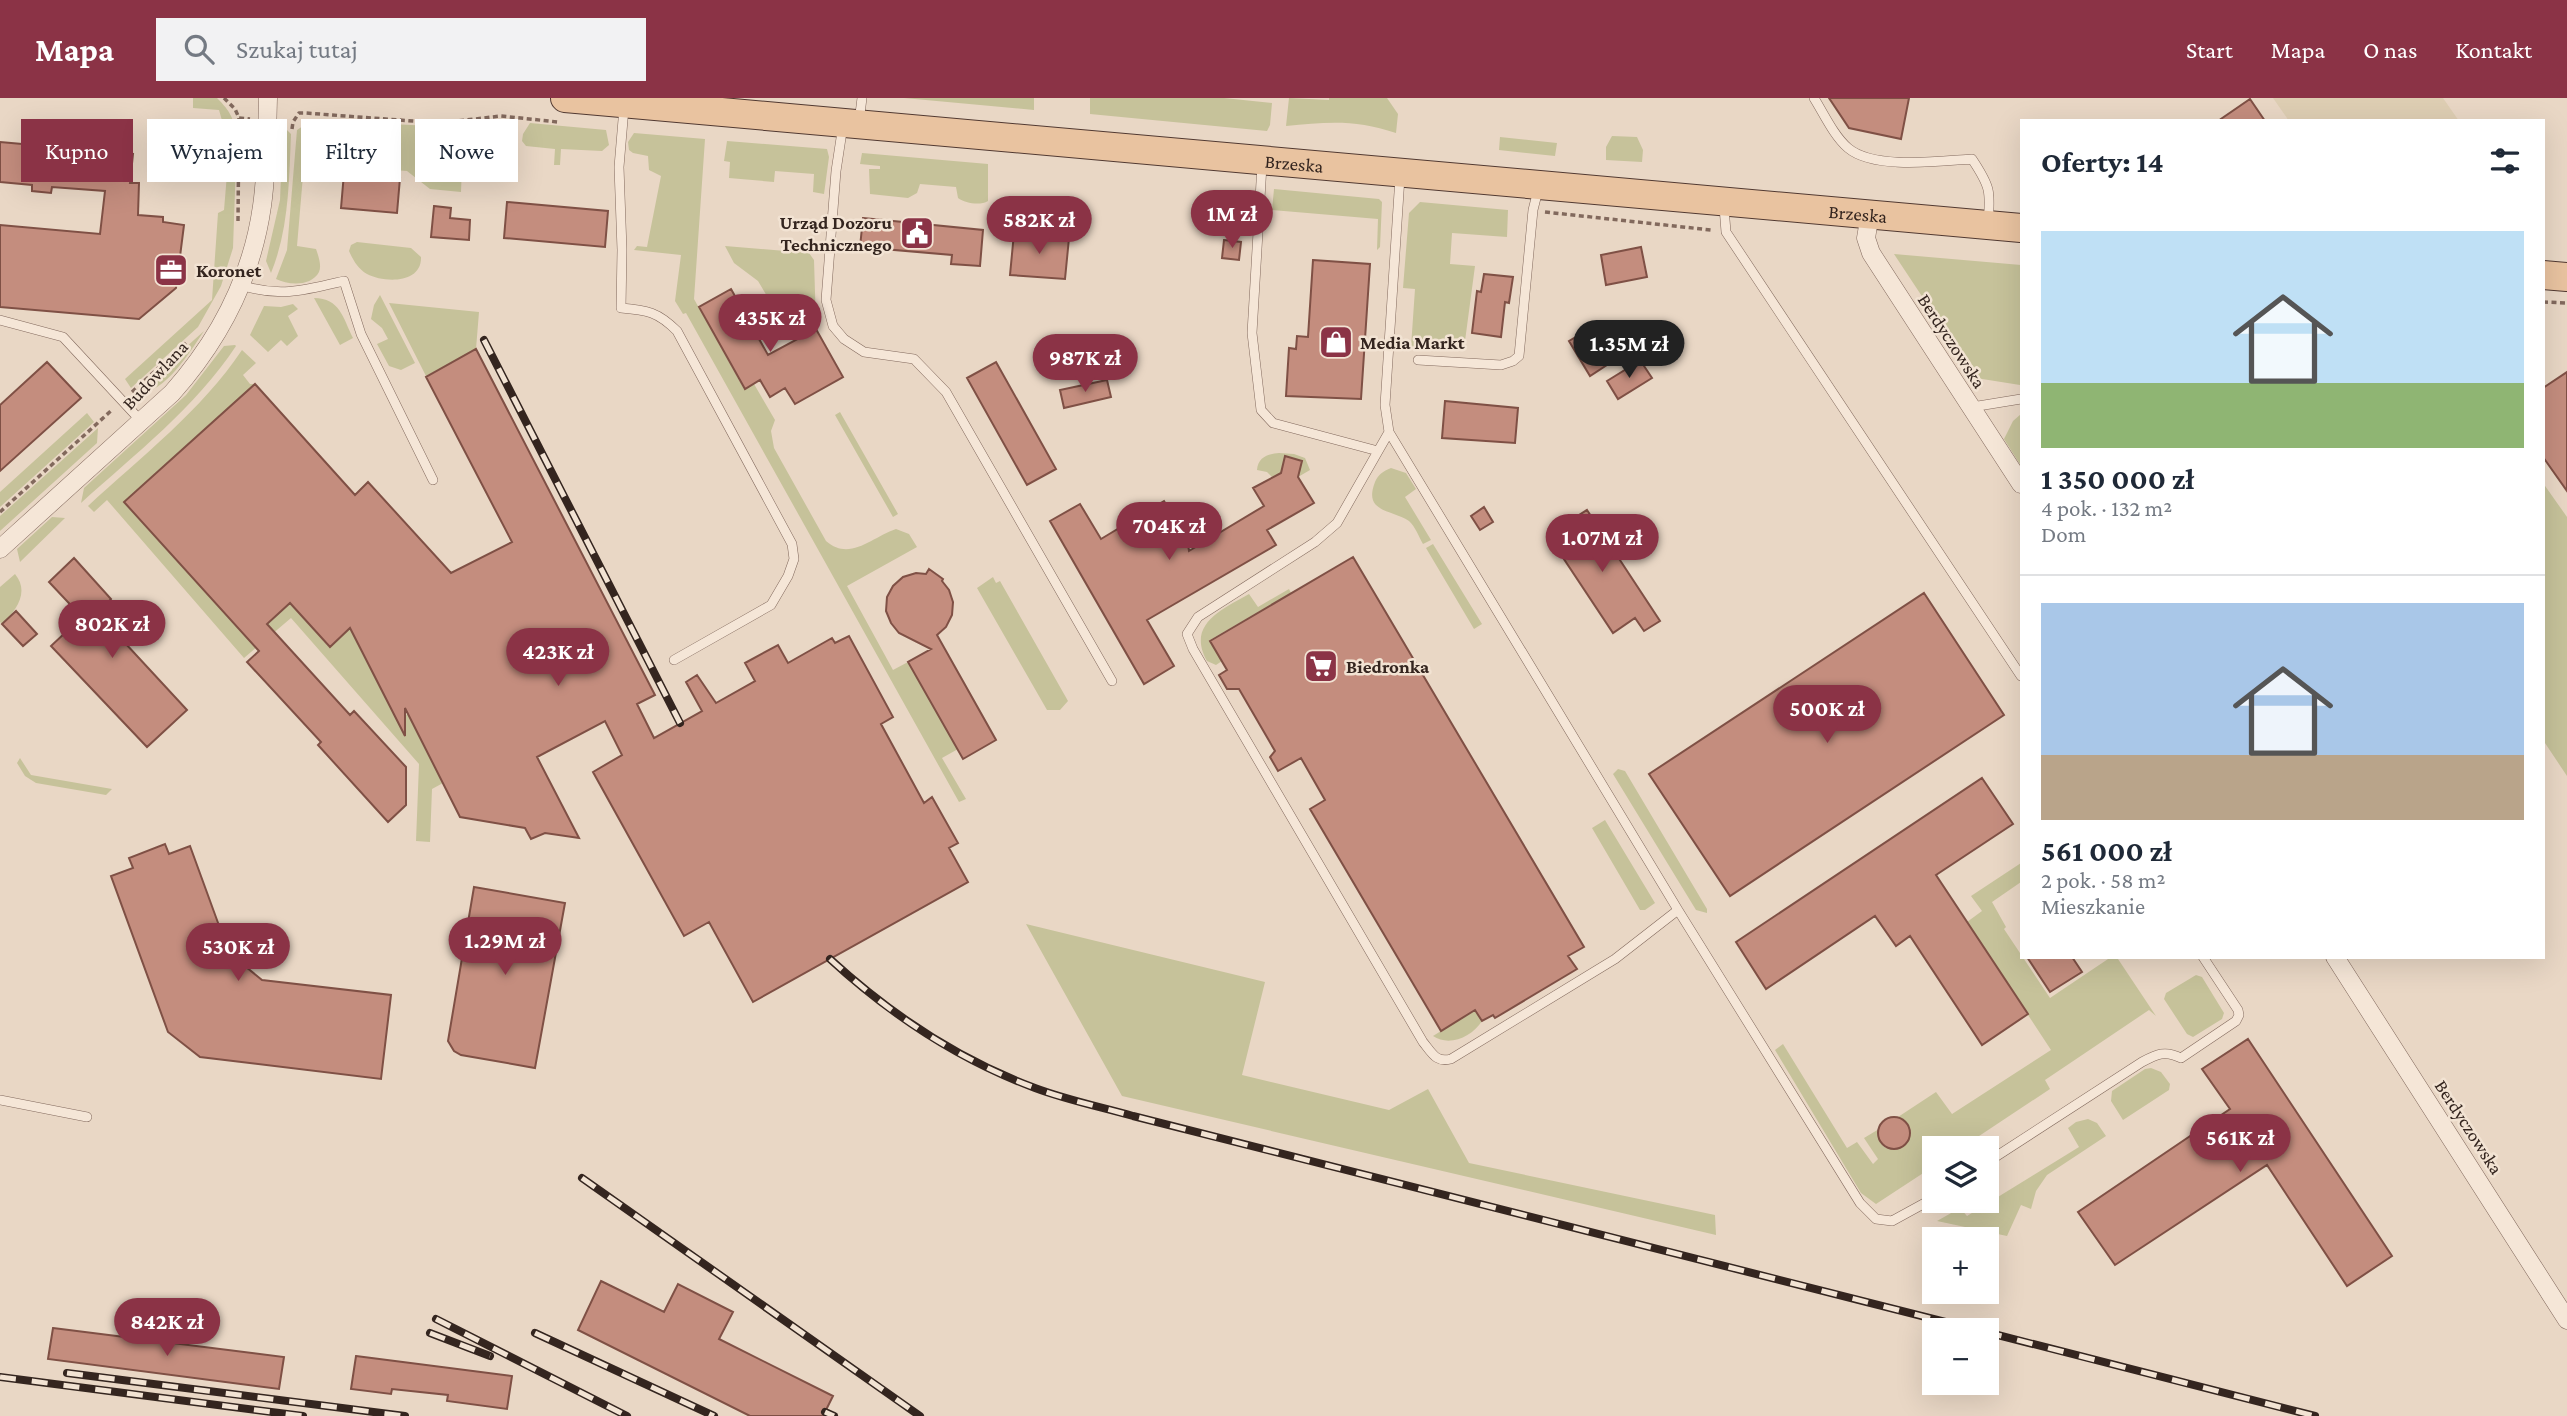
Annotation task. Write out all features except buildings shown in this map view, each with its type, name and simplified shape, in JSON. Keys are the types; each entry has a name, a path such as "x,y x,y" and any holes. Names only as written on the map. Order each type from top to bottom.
{"main road":[{"name":"Brzeska","path":"566,110 625,104 855,115 1262,160 1401,172 1536,197 1723,201 2020,228"},
{"path":"2545,275 2567,277"}],"street":[{"name":"Budowlana","path":"0,549 192,371 226,320 251,257 262,207 268,98"},
{"name":"Berdyczowska","path":"1870,214 1866,238 1871,253 2020,482"},
{"name":"Berdyczowska","path":"2336,959 2567,1320"}],"lane":[{"path":"1814,98 1845,146 1855,153 1885,160 1930,162 1972,159 1988,183 1988,225"},
{"path":"625,104 619,167 621,308 646,310 664,318 677,331 792,544 794,559 788,576 771,605 674,660"},
{"path":"855,115 836,171 826,300 833,326 844,340 864,352 914,359 946,391 1112,681"},
{"path":"1262,160 1252,334 1261,410 1273,423 1378,451"},
{"path":"1401,172 1385,405 1389,432 1678,910 1860,1203 1876,1219 1892,1221 1922,1205"},
{"path":"1418,360 1501,365 1519,356 1536,197"},
{"path":"1723,201 1726,232 2020,674"},
{"path":"241,285 257,291 288,294 344,281 361,334 433,480"},
{"path":"0,320 63,337 141,421"},
{"path":"1970,407 2020,399"},
{"path":"1389,432 1337,523 1315,542 1198,617 1187,634 1423,1042 1437,1059 1451,1059 1615,959 1678,910"},
{"path":"1999,1155 2142,1062 2160,1053 2169,1052 2181,1058 2236,1021 2238,1010 2204,959"},
{"path":"0,1100 87,1117"}],"path":[{"path":"224,98 235,109 239,118 238,226"},
{"path":"292,130 293,122 299,113 440,123 566,110"},
{"path":"239,118 251,119"},
{"path":"1536,197 1574,217 1726,232"},
{"path":"2545,302 2567,303"},
{"path":"0,512 191,338"}],"shaded area":[{"path":"193,98 217,98 232,119 222,119 219,110 193,108"},
{"path":"904,98 1034,98 1034,110"},
{"path":"1090,98 1224,98 1272,103 1267,131 1090,114"},
{"path":"1289,98 1387,98 1398,114 1396,133 1354,124 1286,126"},
{"path":"2273,98 2443,98 2458,119 2288,119"},
{"path":"530,123 606,130 609,145 602,151 561,149 560,165 554,165 555,149 526,146 522,141"},
{"path":"401,124 415,125 415,177 407,171 401,171"},
{"path":"301,127 302,182 297,246 316,249 320,269 311,280 287,283 276,279 287,250 297,130"},
{"path":"287,130 291,134 287,205 271,273 266,261 280,200 281,182 287,182"},
{"path":"634,133 705,139 694,299 744,389 754,384 775,420 771,431 774,448 826,541 835,547 852,549 896,529 909,534 917,547 847,586 893,670 908,662 958,749 942,758 966,799 959,802 686,313 683,314 675,301 681,255 634,250 637,246 647,247 661,176 649,170 648,156 629,150 628,142"},
{"path":"1612,136 1637,137 1643,150 1642,162 1606,160 1606,147"},
{"path":"1500,137 1557,143 1555,156 1499,150"},
{"path":"727,141 827,149 829,157 824,194 813,192 814,174 775,171 774,182 729,178 730,162 724,161"},
{"path":"862,153 988,164 988,201 968,202 958,198 956,187 920,184 917,193 908,198 870,194 869,169 880,169 880,166 860,164"},
{"path":"226,182 235,182 233,248 221,286 198,327 131,388 125,379 212,300 218,213 224,210"},
{"path":"421,182 461,182 461,192 430,189"},
{"path":"1274,189 1379,199 1382,202 1380,247 1377,250 1378,219 1272,210"},
{"path":"1420,202 1508,210 1507,237 1452,233 1450,264 1475,266 1465,341 1444,340 1443,347 1411,347 1415,289 1403,288 1409,213"},
{"path":"357,242 411,248 421,257 420,266 409,277 401,279 374,277 361,270 349,251 351,245"},
{"path":"725,246 809,253 814,260 816,325 792,338 758,281 734,263"},
{"path":"1894,254 2020,265 2020,385 1976,378"},
{"path":"380,295 415,363 401,370 389,366 377,344 388,339 382,328 371,319 374,305"},
{"path":"314,298 330,301 340,310 353,338 340,345"},
{"path":"389,303 479,312 476,349 426,376"},
{"path":"293,304 298,309 288,316 298,336 287,346 281,340 268,352 250,335 264,306 281,307"},
{"path":"204,331 166,381 146,392 135,393"},
{"path":"235,345 220,369 183,410 81,503 84,488 186,395 224,346"},
{"path":"242,350 256,363 243,375 250,384 255,384 125,502 249,640 290,603 329,647 361,619 392,624 361,651 396,719 408,714 443,783 432,789 430,842 416,841 419,764 291,618 244,658 107,500 94,512 88,506 190,413"},
{"path":"840,412 898,514 893,517 835,415"},
{"path":"87,413 94,422 0,507 0,492"},
{"path":"2020,415 2020,464 2004,439 2013,421"},
{"path":"98,428 97,443 0,531 0,516"},
{"path":"1279,453 1305,458 1310,470 1298,477 1302,461 1285,456 1281,473 1272,477 1267,472 1257,470 1264,457"},
{"path":"1391,468 1406,473 1416,489 1405,497 1431,540 1423,544 1409,521 1381,509 1373,499 1376,480"},
{"path":"2545,486 2567,517 2567,776 2545,743"},
{"path":"52,517 65,518 20,562 17,549"},
{"path":"1433,544 1482,624 1474,629 1426,548"},
{"path":"15,574 21,594 16,607 2,624 0,587"},
{"path":"993,577 996,583 1000,581 1068,701 1060,710 1047,710 977,588"},
{"path":"1289,589 1291,593 1210,640 1222,661 1216,665 1207,661 1201,637 1210,619 1249,594 1258,607"},
{"path":"20,758 31,775 112,789 106,795 36,783 25,776 17,763"},
{"path":"1618,769 1625,771 1707,913 1696,910 1613,774"},
{"path":"1605,820 1655,903 1645,910 1640,910 1592,828"},
{"path":"2020,864 2020,883 1992,902 2006,927 2004,929 2020,953 2020,959 2024,959 2050,998 2108,959 2118,959 2156,1016 2149,1010 2045,1080 2050,1089 1979,1136 1922,1136 1922,1174 1876,1204 1861,1193 1775,1050 1783,1044 1847,1148 1857,1142 1873,1164 1878,1159 1864,1138 1879,1129 1880,1142 1886,1148 1902,1146 1911,1133 1908,1124 1898,1117 1936,1092 1952,1114 2051,1050 1967,922 1982,911 1971,896"},
{"path":"1026,924 1265,982 1242,1075 1389,1110 1428,1089 1469,1163 1715,1215 1716,1235 1122,1096"},
{"path":"2196,975 2202,977 2224,1013 2222,1019 2193,1037 2187,1034 2164,999 2166,993"},
{"path":"1475,1010 1482,1021 1466,1036 1446,1041 1433,1036"},
{"path":"2145,1069 2161,1072 2170,1084 2169,1090 2123,1120 2111,1101 2112,1091"},
{"path":"2088,1119 2097,1123 2106,1136 2047,1175 2036,1191 2031,1209 2021,1205 2007,1236 1999,1234 1999,1227 1965,1227 1937,1221 1951,1213 1964,1213 1967,1216 1972,1213 1999,1213 1999,1196 2079,1147 2068,1128 2076,1122"}],"railway":[{"path":"484,340 680,723"},
{"path":"830,959 877,999 926,1034 1006,1076 1047,1092 1930,1318"},
{"path":"582,1178 920,1416"},
{"path":"436,1319 627,1416"},
{"path":"430,1333 490,1356"},
{"path":"535,1333 714,1416"},
{"path":"1999,1335 2315,1416"},
{"path":"67,1373 405,1416"},
{"path":"0,1377 303,1416"},
{"path":"825,1412 834,1416"}],"place":[{"name":"Urząd Dozoru Technicznego","path":"917,233"},
{"name":"Koronet","path":"171,270"},
{"name":"Media Markt","path":"1336,342"},
{"name":"Biedronka","path":"1321,666"}]}
